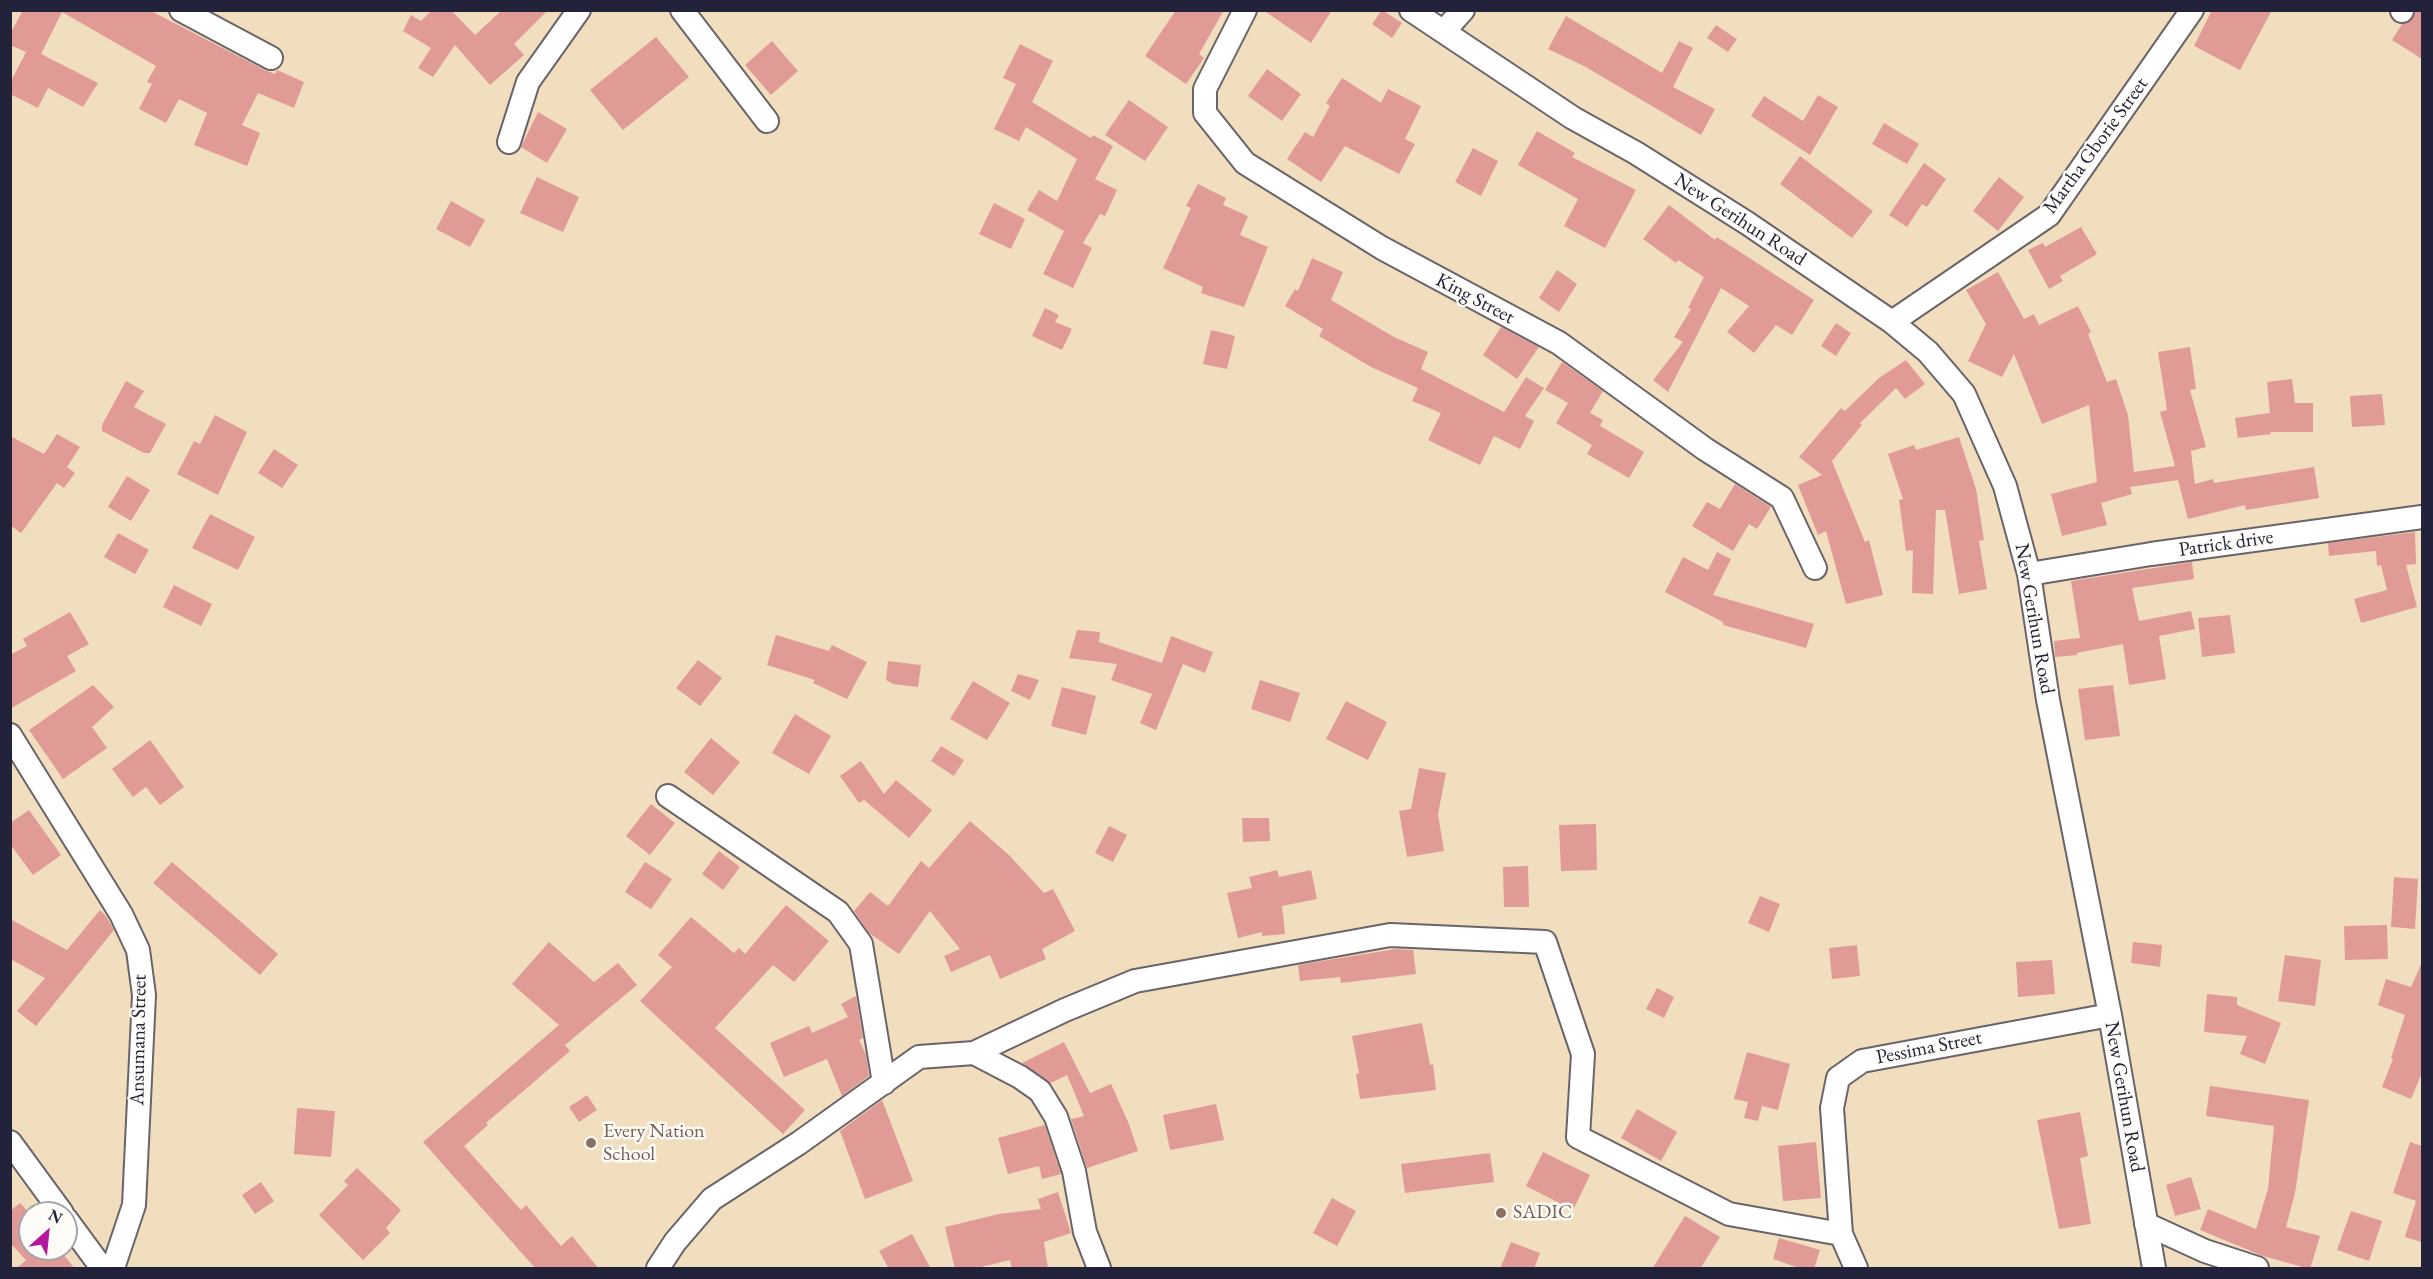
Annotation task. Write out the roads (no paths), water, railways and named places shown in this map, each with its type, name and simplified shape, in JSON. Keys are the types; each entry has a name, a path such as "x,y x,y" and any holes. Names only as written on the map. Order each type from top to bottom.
{"street":[{"path":"181,10 270,58"},
{"path":"509,142 528,82 579,10"},
{"path":"682,10 767,121"},
{"name":"King Street","path":"1245,10 1205,89 1205,113 1245,162 1382,248 1559,343 1706,449 1782,498 1815,568"},
{"name":"New Gerihun Road","path":"1411,10 1573,118 1636,153 1747,223 1892,322 1928,352 1964,394 2005,486 2030,574 2048,700 2110,1015 2154,1269"},
{"path":"1444,31 1463,10"},
{"name":"Martha Gborie Street","path":"1892,322 2049,215 2192,10"},
{"name":"Patrick drive","path":"2030,574 2151,554 2422,517"},
{"name":"Ansumana Street","path":"10,735 121,914 138,950 144,995 134,1205 113,1269"},
{"path":"668,796 838,912 861,944 884,1083"},
{"path":"658,1269 675,1242 712,1199 799,1143 919,1058 974,1053 1065,1010 1135,981 1390,935 1545,942 1583,1054 1578,1137 1729,1214 1841,1234"},
{"name":"Pessima Street","path":"1856,1269 1841,1234 1832,1108 1838,1078 1862,1061 2110,1015"},
{"path":"974,1053 1020,1077 1040,1091 1056,1117 1074,1171 1085,1232 1099,1269"},
{"path":"10,1142 53,1201"},
{"path":"2146,1224 2205,1251 2257,1269"},
{"path":"78,1236 102,1269"}],"place":[{"name":"Every Nation School","path":"591,1143"},
{"name":"SADIC","path":"1501,1213"}]}
